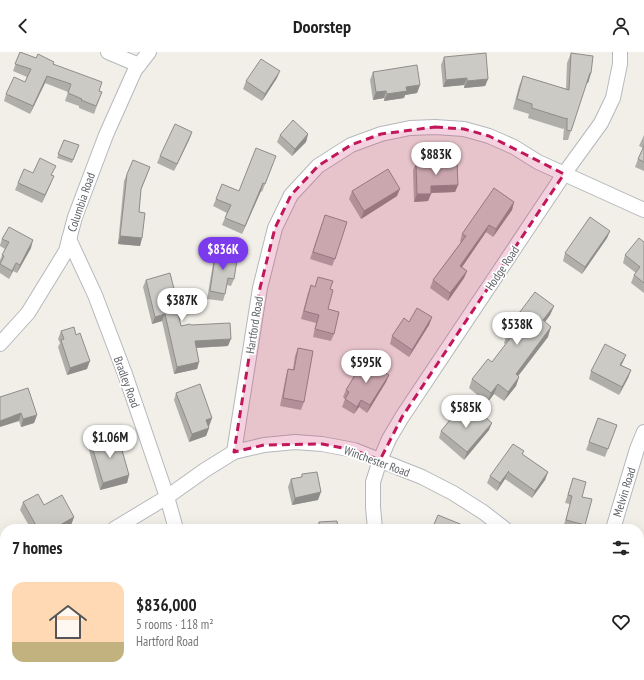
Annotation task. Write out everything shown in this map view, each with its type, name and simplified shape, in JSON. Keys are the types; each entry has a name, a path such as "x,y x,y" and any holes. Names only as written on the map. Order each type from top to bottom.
{"street":[{"path":"108,52 139,65"},
{"name":"Columbia Road","path":"0,344 28,313 66,251 75,217 106,135 135,70 149,52"},
{"name":"Hodge Road","path":"375,524 372,482 389,438 564,174 601,123 613,98 620,64 620,52"},
{"name":"Hartford Road","path":"234,452 260,288 275,228 291,195 318,166 351,145 381,134 410,128 435,127 464,129 489,136 514,147 538,162 564,174"},
{"path":"564,174 644,210"},
{"name":"Bradley Road","path":"69,239 95,295 125,374 167,496 175,524"},
{"name":"Melvin Road","path":"614,524 637,449 644,432"},
{"name":"Winchester Road","path":"122,524 234,452 264,445 294,442 322,444 354,450 380,460 422,477 453,493 499,524"}],"highlighted area":[{"path":"435,127 464,129 489,136 564,174 402,417 380,460 354,450 322,444 264,445 234,452 260,288 275,228 291,195 318,166 351,145 381,134"}],"building":[{"path":"20,52 36,58 38,54 54,62 53,64 102,82 99,91 102,92 96,106 68,93 71,84 47,76 33,106 6,94 14,77 25,82 31,69 15,64"},
{"path":"486,53 488,79 467,81 467,78 446,80 444,57"},
{"path":"571,53 593,56 591,73 571,131 567,130 567,119 532,108 532,104 517,99 523,76 569,90"},
{"path":"261,59 280,71 265,94 246,81"},
{"path":"417,65 420,85 406,87 407,91 387,94 386,91 376,92 373,72"},
{"path":"293,120 308,134 295,149 280,135"},
{"path":"175,124 192,132 177,164 160,156"},
{"path":"64,140 79,145 73,160 58,154"},
{"path":"644,146 644,162 638,159"},
{"path":"256,148 276,156 265,184 263,183 245,226 225,218 231,205 216,199 222,184 239,191"},
{"path":"40,158 56,166 51,175 54,176 45,195 18,183 24,169 33,173"},
{"path":"133,160 150,167 141,189 139,212 145,213 142,238 120,236 127,174"},
{"path":"457,161 458,185 431,186 431,194 417,194 416,163"},
{"path":"388,169 400,189 364,211 352,191"},
{"path":"494,188 514,202 496,229 489,225 460,266 467,271 450,293 433,280 466,236 462,234"},
{"path":"325,215 347,222 335,259 313,252"},
{"path":"590,217 610,231 585,267 565,253"},
{"path":"9,227 33,240 20,265 16,263 12,271 0,264 4,256 2,255 9,242 2,239"},
{"path":"639,238 644,242 644,283 634,275 640,267 625,255"},
{"path":"216,250 238,254 234,279 228,278 225,294 210,291"},
{"path":"170,273 181,326 190,324 230,323 231,339 195,341 199,362 177,367 165,314 155,317 146,280"},
{"path":"318,277 333,281 330,289 333,290 328,309 339,312 334,334 315,329 319,315 304,311 311,285 315,287"},
{"path":"535,292 554,306 543,320 551,327 516,374 519,377 508,392 498,384 491,393 472,379 488,359 492,362 511,337 507,334 516,323 513,321"},
{"path":"417,308 432,317 412,350 392,336 404,318 409,322"},
{"path":"74,327 76,335 80,333 90,361 70,368 61,340 64,339 61,331"},
{"path":"605,344 626,355 620,365 631,370 622,387 591,371"},
{"path":"298,348 313,351 304,402 283,398 288,369 294,370"},
{"path":"364,360 389,375 370,405 361,400 357,407 345,399 349,392 346,390"},
{"path":"200,384 212,418 206,420 209,428 192,434 176,393"},
{"path":"28,388 37,415 23,419 21,413 0,421 0,397"},
{"path":"463,410 472,418 479,412 492,423 467,452 441,431 455,414 458,416"},
{"path":"598,418 617,425 608,449 589,442"},
{"path":"114,436 116,444 120,443 129,475 103,483 91,443"},
{"path":"513,444 524,451 522,454 548,472 535,491 508,472 500,483 490,476"},
{"path":"317,472 321,492 295,498 291,479 302,477 302,474"},
{"path":"573,478 586,482 582,497 592,499 585,524 566,520 572,496 568,495"},
{"path":"38,494 44,505 62,495 74,517 62,524 35,524 23,502"},
{"path":"438,515 460,524 434,524"},
{"path":"337,521 337,524 319,524 319,522"}]}
